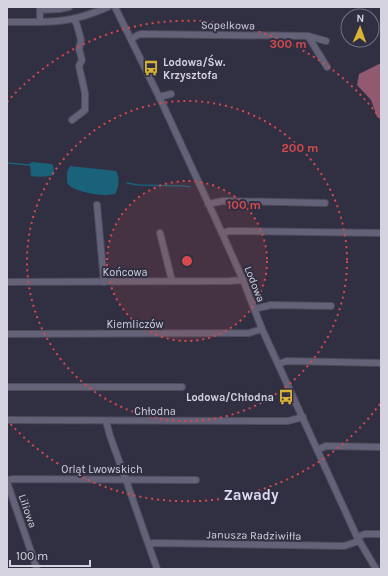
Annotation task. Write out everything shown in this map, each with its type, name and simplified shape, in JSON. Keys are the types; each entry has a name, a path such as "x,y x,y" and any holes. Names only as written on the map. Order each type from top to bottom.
{"street":[{"path":"40,22 40,10 69,7"},
{"path":"7,22 56,22 93,14 108,7"},
{"name":"Lodowa","path":"115,7 159,96 222,233 243,280 262,329 358,539 376,569"},
{"path":"72,120 85,110 85,93 79,66 82,60 79,49 81,40 74,19"},
{"name":"Sopelkowa","path":"130,39 138,34 142,34 308,36 326,41"},
{"path":"308,36 327,68"},
{"path":"159,96 171,94"},
{"path":"208,204 224,201 325,203"},
{"path":"96,205 104,282"},
{"path":"222,233 230,231 381,234"},
{"path":"160,234 172,282"},
{"name":"Końcowa","path":"7,282 172,282 243,280"},
{"path":"254,309 271,305 332,306"},
{"name":"Kiemliczów","path":"7,334 249,333 262,329"},
{"path":"278,364 287,361 381,363"},
{"path":"7,387 182,387"},
{"name":"Chłodna","path":"7,420 288,421 303,417"},
{"path":"106,421 156,569"},
{"path":"317,450 326,446 381,447"},
{"name":"Orląt Lwowskich","path":"7,481 14,479 196,480"},
{"name":"Liliowa","path":"7,481 37,569"},
{"name":"Janusza Radziwiłła","path":"148,544 344,546 358,539 364,534 381,534"}],"shaded area":[{"path":"381,63 381,118 377,117 371,100 357,85 359,74"}],"water":[{"path":"30,163 52,164 54,169 53,175 42,177 31,176"},
{"path":"70,166 116,171 118,182 115,194 93,194 71,187 67,180 67,172"}],"waterway":[{"path":"7,163 30,165"},
{"path":"127,183 138,185 190,187"}],"place":[{"name":"Lodowa/Św. Krzysztofa","path":"151,68"},
{"name":"Lodowa/Chłodna","path":"286,397"}],"district":[{"name":"Zawady","path":"251,495"}]}
